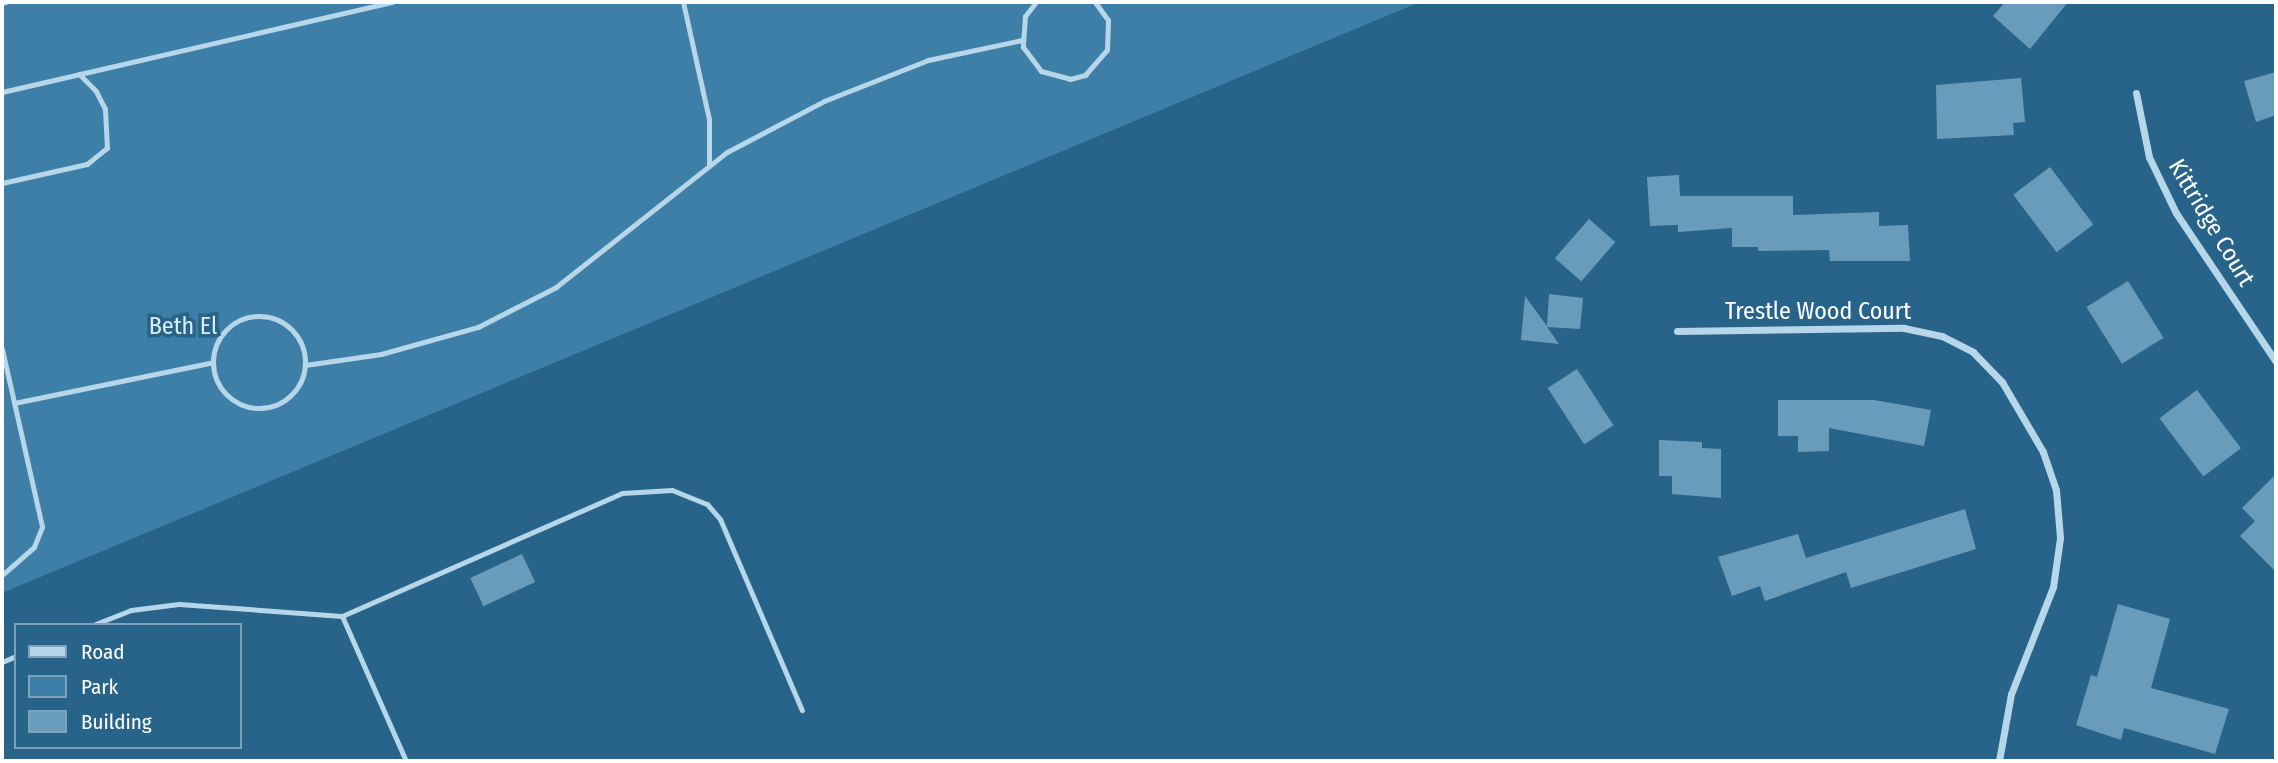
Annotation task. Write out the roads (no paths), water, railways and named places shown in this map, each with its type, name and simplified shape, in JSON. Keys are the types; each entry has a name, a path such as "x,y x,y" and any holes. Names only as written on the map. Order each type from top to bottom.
{"street":[{"name":"Kittridge Court","path":"2136,93 2149,157 2176,213 2276,362"},
{"name":"Trestle Wood Court","path":"1677,331 1904,328 1942,336 1973,352 2003,382 2043,452 2056,490 2060,537 2053,587 2011,694 1999,761"}],"lane":[{"path":"2,92 393,2"},
{"path":"683,2 709,119 709,166"},
{"path":"1036,2 1025,16 1022,40 1030,61 1041,71 1070,79 1085,75 1100,63 1110,35 1108,20 1095,2"},
{"path":"305,365 430,343 524,305 556,287 727,152 824,101 928,60 1022,40"},
{"path":"2,183 87,164 107,148 105,109 96,91 79,74"},
{"path":"256,316 286,325 298,336 305,365 293,394 263,409 232,401 221,389 213,362 216,342 226,329 256,316"},
{"path":"2,349 41,527 34,547 2,575"},
{"path":"14,403 213,362"},
{"path":"98,623 131,610 179,604 342,616 622,494 672,490 708,504 720,519 802,710"},
{"path":"342,616 406,761"}],"park label":[{"name":"Beth El","path":"183,327"}]}
